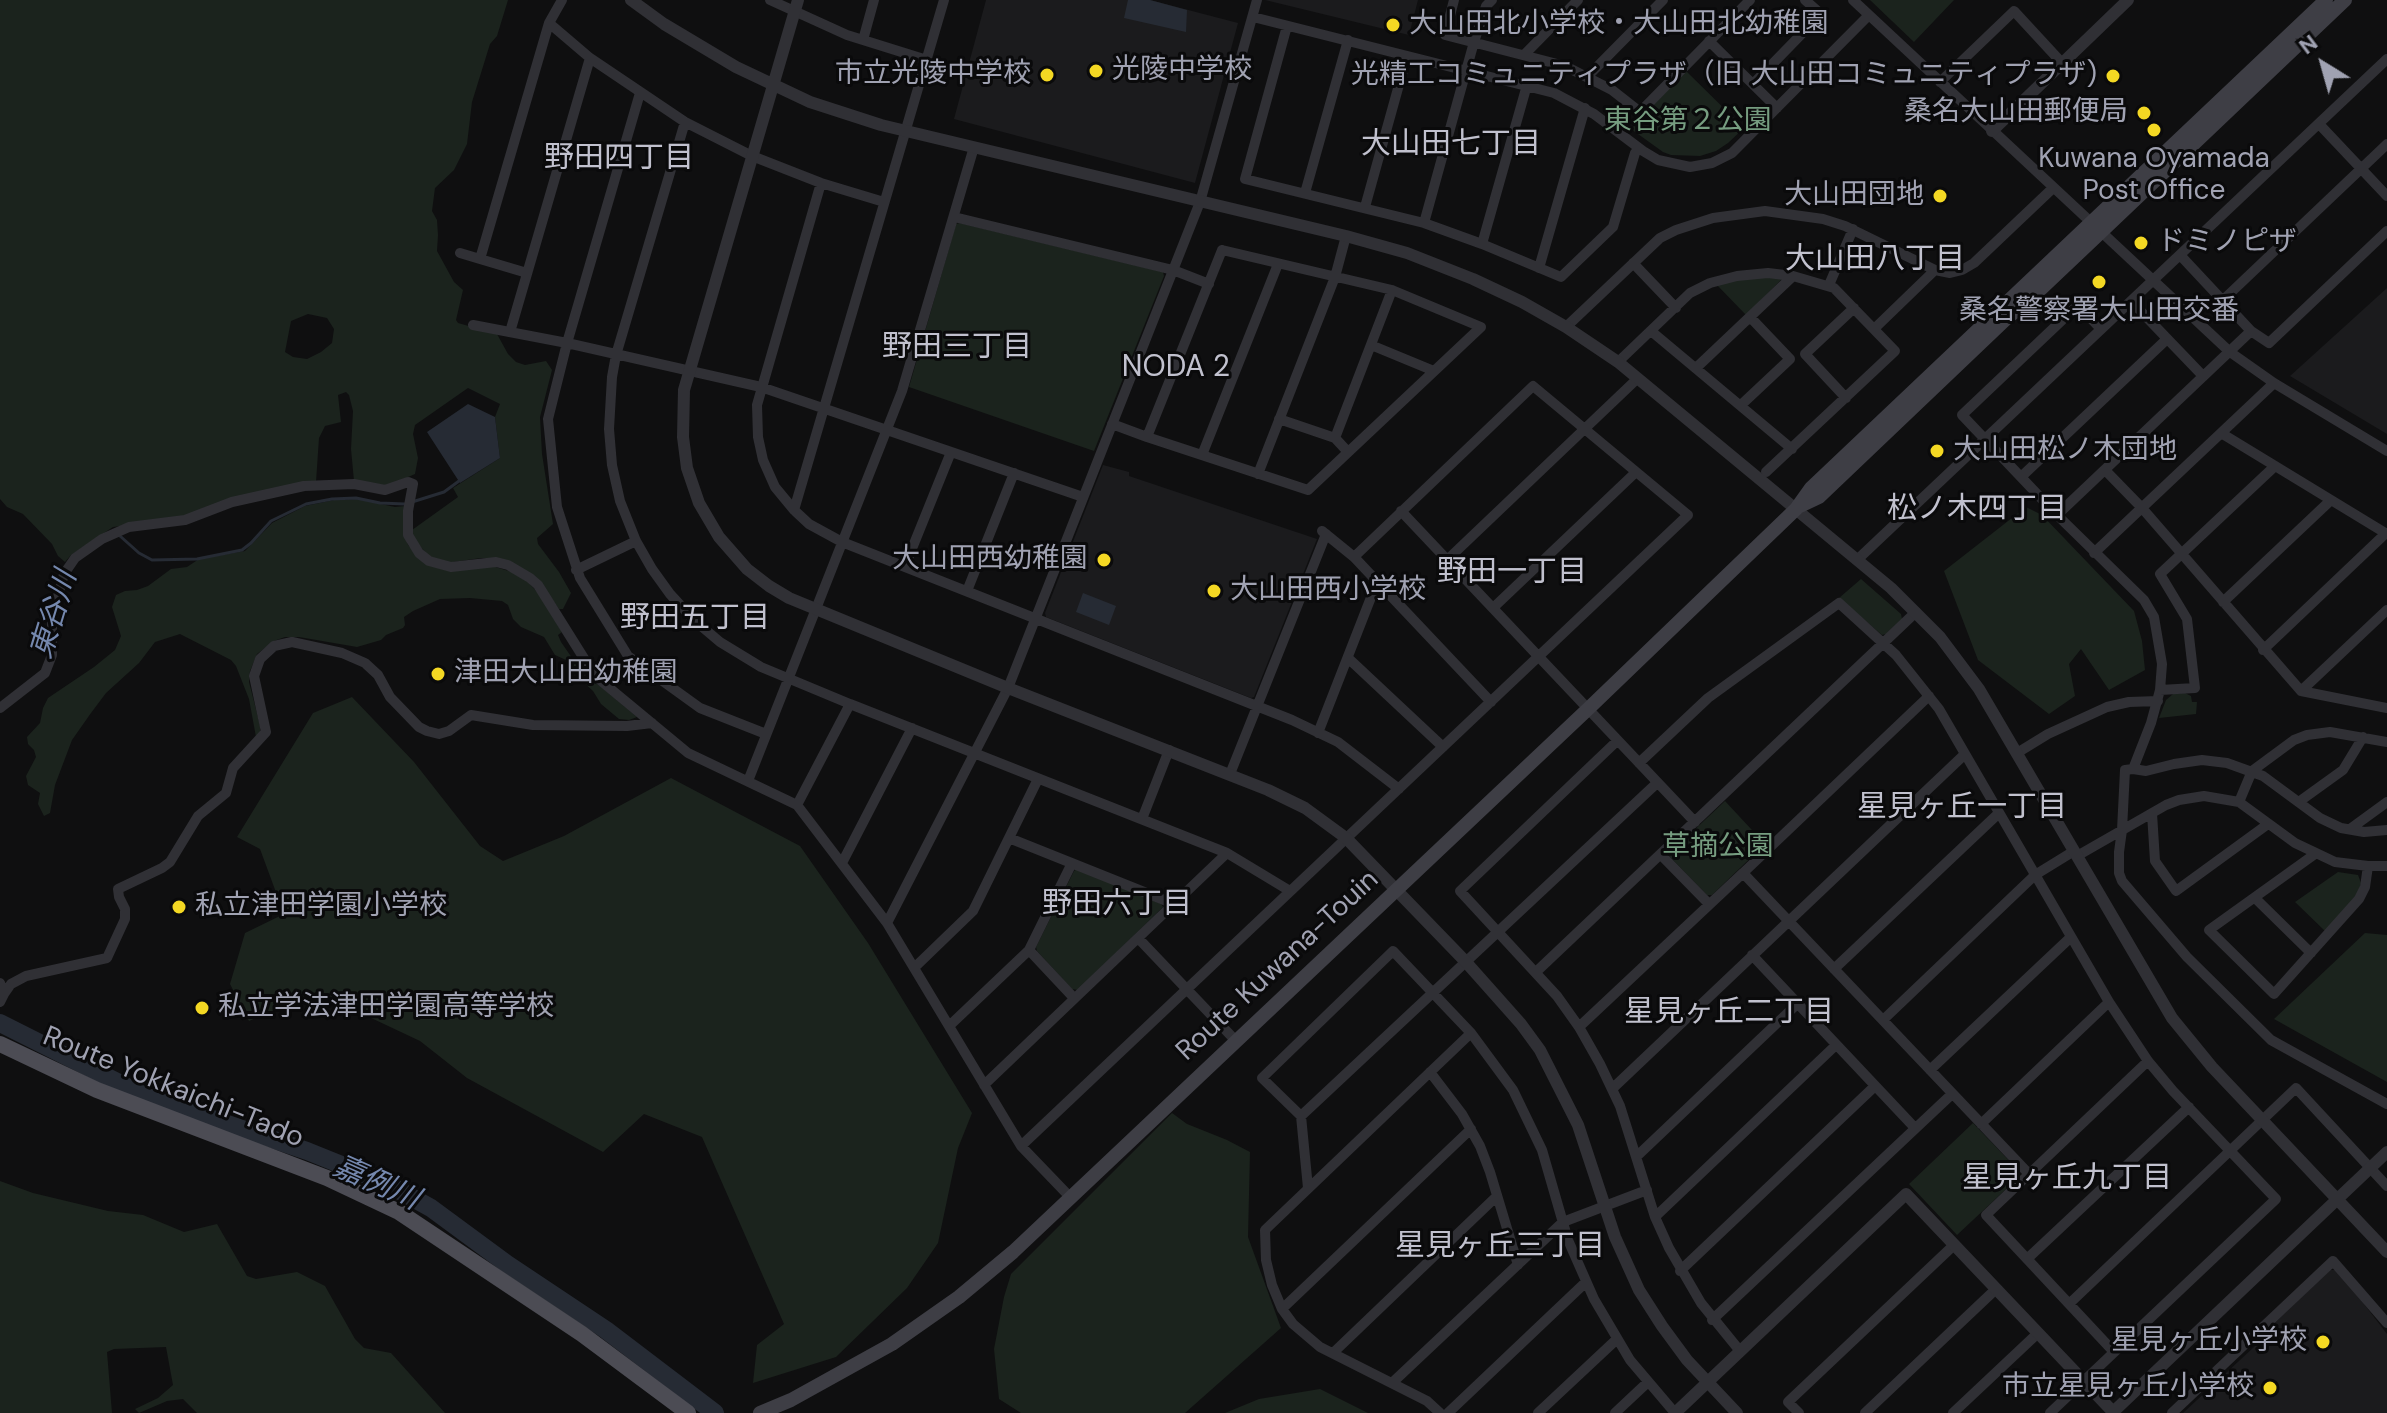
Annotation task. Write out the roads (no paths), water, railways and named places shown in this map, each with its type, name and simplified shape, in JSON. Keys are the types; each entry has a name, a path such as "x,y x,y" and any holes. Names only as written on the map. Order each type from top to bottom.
{"main road":[{"name":"Route Kuwana-Touin","path":"760,1413 791,1400 892,1344 959,1297 1013,1252 1796,509 1819,497 2025,304 2096,227 2326,0"},
{"name":"Route Kuwana-Touin","path":"2096,227 2345,0"},
{"name":"Route Yokkaichi-Tado","path":"0,1044 97,1090 327,1178 399,1212 582,1334 688,1413"}],"street":[{"path":"480,259 549,23 562,0"},
{"path":"631,0 698,45 772,85 844,114 1407,253 1522,302 1618,362 1916,612 1959,662 2017,753 2172,1018 2192,1045 2387,1252"},
{"path":"770,0 796,6 863,40 927,60"},
{"path":"863,40 874,0"},
{"path":"794,510 944,0"},
{"path":"887,923 1008,688 1200,202 1257,0"},
{"path":"1454,0 1445,35 1565,66 1612,90 1640,112 1750,0"},
{"path":"1424,223 1474,42 1486,6 1492,0"},
{"path":"1524,55 1578,0"},
{"path":"1588,76 1663,0"},
{"path":"1753,84 1821,14 1805,0"},
{"path":"1853,0 2230,352 2274,383 2387,451"},
{"path":"1992,131 2128,0"},
{"path":"796,6 688,371 683,405 683,446 690,480 705,515 728,548 759,579 780,593 816,611 1230,774 1296,803 1346,838 1521,1024 1556,1078 1578,1125 1615,1237 1639,1290 1667,1333 1737,1413"},
{"path":"1940,82 2014,11 2062,63"},
{"path":"1253,17 1468,69 1563,96 1658,160 1690,167 1712,163 1732,153 1869,15"},
{"path":"549,23 590,58 685,122 752,156 821,183 884,202"},
{"path":"1287,26 1245,179 1424,223 1561,277 1613,227 1639,148"},
{"path":"1305,193 1348,40"},
{"path":"1709,41 1777,108"},
{"path":"1365,207 1407,56"},
{"path":"510,332 590,58"},
{"path":"1857,560 2387,59"},
{"path":"1482,244 1527,85"},
{"path":"640,93 548,419 557,507 576,570 628,656 700,708 766,734"},
{"path":"1539,268 1585,108"},
{"path":"685,122 616,355 609,395 610,447 620,501 636,541 670,594 701,626 748,660 850,704 1227,853 1290,891"},
{"path":"2319,124 2387,196"},
{"path":"2223,300 2387,144"},
{"path":"748,781 902,391 974,147"},
{"path":"821,183 761,387 757,416 760,449 766,469 775,487 794,510 809,524 842,542 1257,705 1338,742 1399,789"},
{"path":"1566,327 1654,243 1668,234 1705,220 1765,211 1793,213 1853,229 1935,270 1950,273 1968,268 2053,188"},
{"path":"954,217 1173,270 1209,284"},
{"path":"1829,285 1853,229"},
{"path":"2180,255 2251,331 2269,343 2387,231"},
{"path":"1258,474 1335,277 1346,236"},
{"path":"1112,424 1147,437 1308,490 1481,327 1392,290 1222,250 1147,437"},
{"path":"460,253 527,273"},
{"path":"1633,263 1676,308"},
{"path":"1202,455 1278,264"},
{"path":"1874,329 1935,270"},
{"path":"1618,362 1696,289 1723,279 1759,273 1793,276 1837,290 1895,351 1766,472"},
{"path":"1696,368 1793,276"},
{"path":"1335,438 1392,290"},
{"path":"2131,301 2203,376"},
{"path":"2101,329 2078,305 1962,415 2149,607 2154,617 2162,664 2159,696 2133,769"},
{"path":"1846,398 1805,354 1854,308"},
{"path":"1741,405 1790,359 1750,317"},
{"path":"473,325 761,387 1083,497"},
{"path":"1651,331 1792,449"},
{"path":"2057,515 2251,331"},
{"path":"2021,477 2167,339"},
{"path":"1371,345 1434,371"},
{"path":"1447,560 1638,378"},
{"path":"2094,553 2274,383"},
{"path":"1021,1146 1688,515 1533,386 1354,557"},
{"path":"1279,419 1335,438 1348,452"},
{"path":"2221,433 2387,534 2263,650"},
{"path":"905,566 951,452"},
{"path":"2017,753 2048,734 2107,707 2159,696 2195,693 2187,619 2160,574 2275,466"},
{"path":"2105,470 2142,508 2301,691 2385,706"},
{"path":"1493,608 1636,472"},
{"path":"967,591 1014,473"},
{"path":"0,708 45,673 52,655 52,618 64,574 75,558 102,539 129,527 185,520 232,502 317,484 354,484 385,490 408,482 413,484 408,535 411,543 429,561 451,567 496,562 520,571 538,585 595,676 688,753 797,805 887,923 1021,1146 1070,1197"},
{"path":"2223,602 2331,500"},
{"path":"1401,511 1695,822"},
{"path":"1230,774 1324,532 1354,557 1491,702"},
{"path":"576,570 636,541"},
{"path":"1318,733 1377,582"},
{"path":"1639,763 1708,698 1839,603 1884,642 1929,696 2109,1002 2148,1061 2276,1199 2050,1413"},
{"path":"2301,691 2387,610"},
{"path":"1536,972 1916,612"},
{"path":"1,993 26,976 107,958 125,919 118,889 170,862 198,816 226,793 233,768 266,732 254,676 260,659 274,646 292,642 342,653 365,663 378,675 390,697 419,727 439,734 449,731 471,715 533,725 627,726 652,723"},
{"path":"1348,658 1443,747"},
{"path":"1579,1027 1929,696"},
{"path":"797,805 850,704"},
{"path":"842,863 912,728"},
{"path":"2239,802 2252,771 2294,740 2330,732 2387,742"},
{"path":"2300,801 2343,770 2363,737"},
{"path":"1617,741 1460,891 1536,972 1579,1027 1612,1089 1655,1217 1680,1271 1712,1320 1740,1351"},
{"path":"1142,819 1169,750"},
{"path":"1612,1089 1965,754"},
{"path":"2387,830 2364,832 2320,818 2273,782 2252,771 2227,763 2202,760 2146,771 2125,770 2118,864 2122,881 2187,957 2271,1040 2387,1104"},
{"path":"914,968 973,911 1038,779"},
{"path":"1301,1116 1657,783"},
{"path":"1883,1020 2035,875 2179,800 2204,796 2239,802 2315,854 2335,862 2387,866"},
{"path":"2350,829 2387,802"},
{"path":"1834,969 1999,813"},
{"path":"2152,813 2155,861 2176,891 2268,824"},
{"path":"1009,838 1174,904"},
{"path":"984,1085 1227,853"},
{"path":"2315,854 2209,930 2274,994 2359,899 2365,887 2368,866"},
{"path":"1661,855 1709,904"},
{"path":"949,1026 1029,950 1072,863"},
{"path":"1743,873 2029,1174"},
{"path":"2255,898 2311,953"},
{"path":"1930,1070 2071,937"},
{"path":"1138,938 1236,1041"},
{"path":"1029,950 1074,998"},
{"path":"1308,1188 1301,1116 1262,1078 1393,951 1471,1033 1507,1081 1529,1120 1547,1165 1574,1257 1586,1282 1617,1339 1675,1413 1906,1194 2113,1413 2387,1152"},
{"path":"1752,955 1915,1128"},
{"path":"1981,1124 2109,1002"},
{"path":"1637,1156 1797,1004"},
{"path":"1440,1413 1427,1401 1320,1347 1302,1333 1282,1309 1268,1272 1265,1230 1471,1033"},
{"path":"1655,1217 1836,1045"},
{"path":"2114,1352 1986,1215 2148,1061"},
{"path":"1430,1072 1471,1129 1490,1172 1518,1265"},
{"path":"1680,1271 1875,1086"},
{"path":"2069,1304 2296,1088 2387,1186"},
{"path":"1712,1320 1952,1094"},
{"path":"2027,1259 2189,1107"},
{"path":"1282,1309 1471,1129"},
{"path":"1392,1383 1563,1222 1647,1190"},
{"path":"1333,1353 1497,1196"},
{"path":"1799,1413 1788,1402 1954,1245"},
{"path":"2172,1413 2333,1261 2387,1323"},
{"path":"1448,1413 1586,1282"},
{"path":"1865,1413 1996,1289"},
{"path":"1953,1413 2038,1333"},
{"path":"1538,1413 1617,1339"},
{"path":"1615,1413 1648,1382"}],"waterway":[{"name":"東谷川","path":"412,502 444,492 459,481"},
{"name":"東谷川","path":"120,536 152,560 197,559 242,550 271,521 306,504 356,498 405,504"},
{"name":"嘉例川","path":"0,1023 145,1096 307,1151 384,1182 431,1208 507,1264 606,1330 715,1413"}],"place":[{"name":"大山田北小学校・大山田北幼稚園","path":"1393,25"},
{"name":"光陵中学校","path":"1096,71"},
{"name":"市立光陵中学校","path":"1047,75"},
{"name":"光精工コミュニティプラザ（旧 大山田コミュニティプラザ)","path":"2113,76"},
{"name":"桑名大山田郵便局","path":"2144,113"},
{"name":"Kuwana Oyamada Post Office","path":"2154,130"},
{"name":"大山田団地","path":"1940,196"},
{"name":"ドミノピザ","path":"2141,243"},
{"name":"桑名警察署大山田交番","path":"2099,282"},
{"name":"大山田松ノ木団地","path":"1937,451"},
{"name":"大山田西幼稚園","path":"1104,560"},
{"name":"大山田西小学校","path":"1214,591"},
{"name":"津田大山田幼稚園","path":"438,674"},
{"name":"私立津田学園小学校","path":"179,907"},
{"name":"私立学法津田学園高等学校","path":"202,1008"},
{"name":"星見ヶ丘小学校","path":"2323,1342"},
{"name":"市立星見ヶ丘小学校","path":"2270,1388"}],"district":[{"name":"大山田七丁目","path":"1451,145"},
{"name":"野田四丁目","path":"619,159"},
{"name":"大山田八丁目","path":"1875,260"},
{"name":"野田三丁目","path":"957,348"},
{"name":"NODA 2","path":"1176,368"},
{"name":"松ノ木四丁目","path":"1977,510"},
{"name":"野田一丁目","path":"1512,573"},
{"name":"野田五丁目","path":"695,619"},
{"name":"星見ヶ丘一丁目","path":"1962,808"},
{"name":"野田六丁目","path":"1117,905"},
{"name":"星見ヶ丘二丁目","path":"1729,1013"},
{"name":"星見ヶ丘九丁目","path":"2067,1179"},
{"name":"星見ヶ丘三丁目","path":"1500,1247"}],"park label":[{"name":"東谷第２公園","path":"1688,122"},
{"name":"草摘公園","path":"1718,848"}]}
